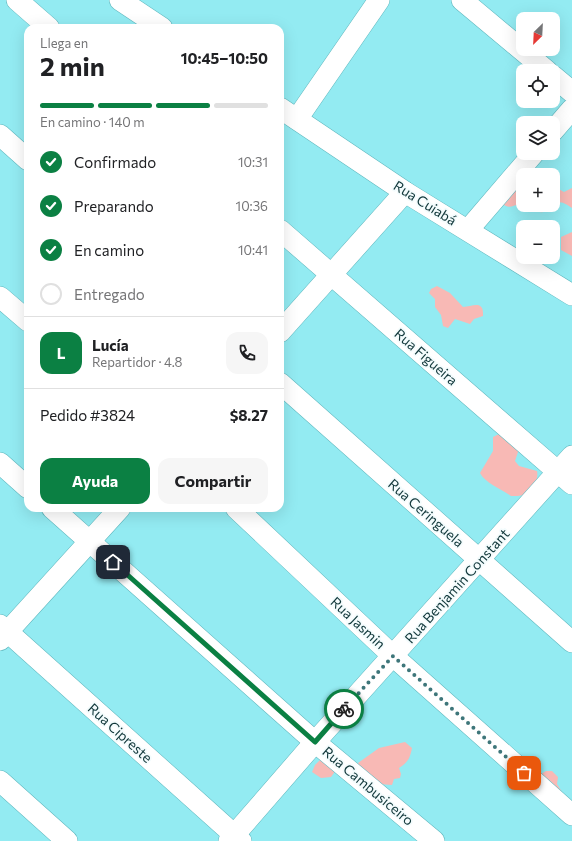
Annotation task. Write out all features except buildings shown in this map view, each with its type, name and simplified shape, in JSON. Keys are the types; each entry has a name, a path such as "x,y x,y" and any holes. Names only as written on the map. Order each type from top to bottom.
{"street":[{"path":"17,0 44,24"},
{"path":"120,0 156,24"},
{"path":"297,119 379,0"},
{"path":"462,0 539,64"},
{"path":"560,82 572,92"},
{"path":"560,123 572,109"},
{"name":"Rua Cuiabá","path":"284,111 405,192 572,295"},
{"path":"0,135 24,156"},
{"path":"468,230 528,160"},
{"path":"284,328 405,192"},
{"name":"Rua Figueira","path":"284,234 565,478"},
{"path":"0,297 24,318"},
{"name":"Rua Ceringuela","path":"284,387 572,642"},
{"name":"Rua Benjamin Constant","path":"235,839 315,742 480,560 565,478 572,456"},
{"path":"0,463 24,484"},
{"name":"Rua Cambusiceiro","path":"56,512 315,742 434,841"},
{"path":"3,632 116,512"},
{"name":"Rua Jasmin","path":"240,512 393,656 572,816"},
{"name":"Rua Cipreste","path":"3,632 235,839"},
{"path":"0,780 66,841"}],"shaded area":[{"path":"516,175 516,206 510,207 501,203 501,196 504,184"},
{"path":"572,188 572,208 561,202 560,190 564,192"},
{"path":"572,232 572,256 561,250 561,237"},
{"path":"437,286 450,293 463,307 477,305 482,307 483,316 474,319 470,324 455,319 448,328 443,326 441,315 435,307 435,299 429,293 431,289"},
{"path":"505,431 519,449 515,461 519,466 537,471 535,484 524,495 511,496 489,483 480,473 493,451 493,437"},
{"path":"405,742 412,748 410,755 406,762 399,768 401,774 400,778 394,779 392,785 378,784 359,766 358,763 379,748"},
{"path":"321,759 336,770 331,777 321,778 312,772 315,765"},
{"path":"546,771 552,771 558,777 557,784 562,792 555,791 541,774"}],"way so far":[{"path":"344,709 393,656 524,773"}],"route":[{"path":"113,562 315,742 344,709"}]}
